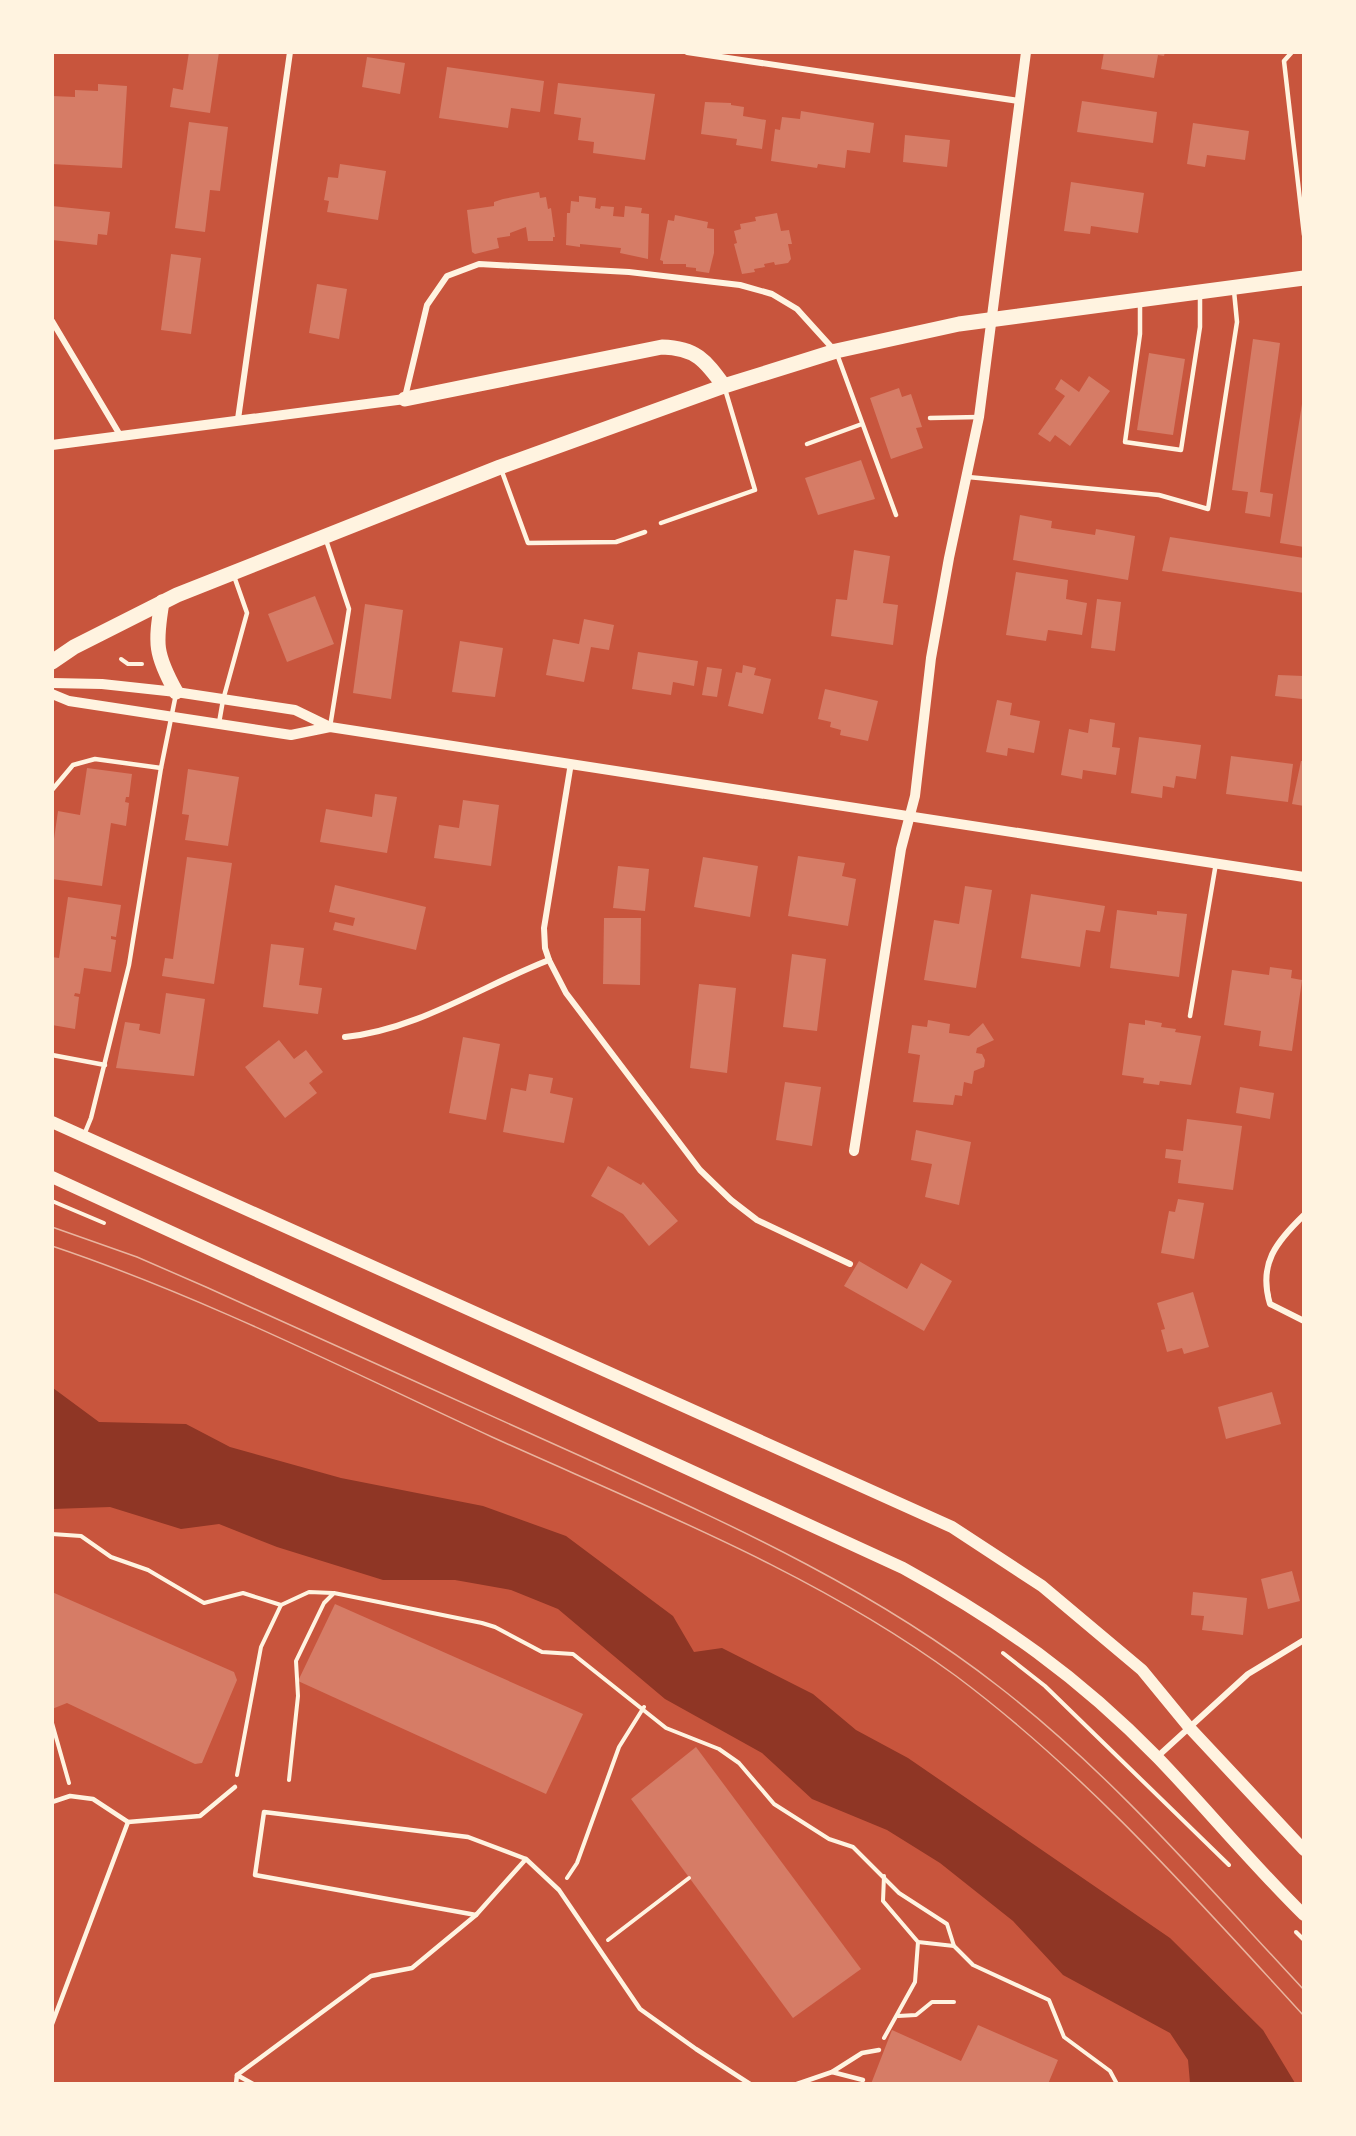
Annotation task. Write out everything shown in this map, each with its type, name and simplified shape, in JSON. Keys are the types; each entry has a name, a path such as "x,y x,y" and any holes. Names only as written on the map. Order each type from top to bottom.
{"main road":[{"path":"52,662 75,647 162,602 500,467 724,386 836,351 990,320 1304,278"},
{"path":"405,399 662,347 681,348 704,359 724,386"},
{"path":"162,602 156,638 160,663 176,692"},
{"path":"52,1122 952,1527 1042,1586 1142,1670 1188,1726 1304,1850"},
{"path":"52,1177 903,1568 969,1605 1037,1650 1093,1696 1157,1757 1304,1915"}],"street":[{"path":"238,419 290,52"},
{"path":"687,52 1019,101"},
{"path":"854,1151 901,849 915,796 931,658 949,558 979,417 1026,52"},
{"path":"52,445 405,399 427,305 447,276 479,264 629,272 740,285 772,294 797,309 836,351"},
{"path":"52,321 120,435"},
{"path":"52,682 102,684 176,692 295,710 330,727 1304,877"},
{"path":"52,694 69,701 291,735 330,727"},
{"path":"571,763 544,928 545,948 549,960 566,993 700,1170 731,1200 758,1220 850,1264"},
{"path":"345,1037 366,1035 402,1025 549,960"},
{"path":"1304,1215 1273,1251 1265,1272 1270,1304 1293,1318 1304,1321"},
{"path":"1157,1757 1188,1726 1248,1674 1304,1640"}],"lane":[{"path":"1292,52 1284,61 1304,235"},
{"path":"967,477 1159,495 1208,509 1237,322 1234,288"},
{"path":"1140,300 1140,334 1125,442 1181,450 1200,327 1200,293"},
{"path":"836,351 896,515"},
{"path":"661,523 755,490 724,386"},
{"path":"930,418 979,417"},
{"path":"807,444 862,424"},
{"path":"500,467 528,543 616,542 645,532"},
{"path":"326,537 349,609 330,727"},
{"path":"219,724 223,700 247,613 233,573"},
{"path":"84,1136 105,1065 129,965 160,768 176,692"},
{"path":"52,790 73,765 95,759 160,768"},
{"path":"1190,1016 1216,863"},
{"path":"52,1055 105,1065"},
{"path":"52,1802 70,1796 93,1799 128,1822 200,1816 235,1787"},
{"path":"476,1915 255,1875 264,1812 468,1837 526,1859 559,1890 640,2009 750,2084"},
{"path":"52,2024 128,1822"},
{"path":"236,2084 237,2075 371,1976 412,1968 476,1915 526,1859"},
{"path":"797,2084 832,2072 862,2053 877,2050"},
{"path":"832,2072 863,2080"},
{"path":"237,2075 254,2084"}],"path":[{"path":"120,659 128,664 152,664"},
{"path":"52,1201 105,1224"},
{"path":"52,1534 81,1536 111,1557 148,1570 204,1603 243,1593 281,1605"},
{"path":"235,1787 261,1647 281,1605 309,1592 334,1593 482,1623 542,1652 573,1654 644,1707 666,1728 719,1749 739,1763 774,1804 829,1839 853,1847 899,1893 947,1924 954,1946 974,1965 1049,2000 1064,2037 1110,2071 1118,2084"},
{"path":"288,1780 298,1696 296,1661 320,1611 334,1593"},
{"path":"998,1650 1045,1686 1237,1874"},
{"path":"559,1890 577,1863 619,1747 644,1707"},
{"path":"52,1723 67,1773 70,1796"},
{"path":"884,1876 883,1901 918,1942 954,1946"},
{"path":"599,1949 689,1878"},
{"path":"1287,1923 1304,1940"},
{"path":"877,2050 915,1982 918,1942"},
{"path":"898,2016 916,2015 932,2002 954,2002"}],"shaded area":[{"path":"53,1388 99,1422 186,1424 230,1447 341,1478 483,1506 566,1536 673,1616 694,1652 722,1648 813,1694 856,1730 908,1758 1170,1938 1263,2030 1295,2083 1190,2083 1188,2060 1170,2033 1063,1975 1013,1921 940,1863 887,1830 812,1799 762,1753 665,1699 558,1609 511,1590 455,1580 383,1580 277,1547 219,1524 181,1529 110,1507 53,1509"}],"building":[{"path":"189,52 219,52 210,113 170,107 173,88 183,90"},
{"path":"1104,52 1165,52 1164,56 1158,55 1154,78 1101,69"},
{"path":"367,57 405,63 400,94 362,87"},
{"path":"447,67 544,81 540,112 511,108 508,128 439,118"},
{"path":"558,83 655,94 645,160 593,153 594,142 578,140 581,118 554,114"},
{"path":"98,84 127,86 122,168 52,164 52,96 75,97 75,90 98,91"},
{"path":"1082,101 1157,112 1153,143 1077,132"},
{"path":"705,102 731,103 731,105 744,107 743,116 766,120 762,149 736,145 737,139 701,134"},
{"path":"801,111 874,123 870,153 847,150 845,168 818,164 817,168 771,161 775,129 780,130 782,117 800,119"},
{"path":"189,122 228,127 220,191 210,190 205,232 175,228"},
{"path":"1193,123 1249,131 1245,160 1207,155 1205,167 1187,164"},
{"path":"905,135 950,140 947,167 903,162"},
{"path":"340,164 386,171 378,220 327,212 329,201 324,200 328,177 338,178"},
{"path":"1071,182 1144,193 1138,233 1091,226 1090,234 1064,231"},
{"path":"539,192 540,198 546,197 548,209 551,208 555,237 553,241 528,241 526,227 510,233 510,236 497,238 499,248 475,254 472,252 467,210 494,206 494,202 503,199"},
{"path":"579,196 596,198 595,208 614,207 613,216 624,217 625,206 642,208 641,213 649,214 648,259 620,253 621,248 566,245 567,213 570,213 571,201 579,202"},
{"path":"52,206 110,212 107,235 98,234 97,245 52,240"},
{"path":"777,213 781,231 789,230 792,244 788,244 791,259 788,263 764,264 765,267 754,269 755,272 742,274 734,244 737,243 734,231 741,229 740,224 756,221 755,217"},
{"path":"675,215 708,222 707,228 714,229 714,253 709,273 696,271 696,268 686,267 686,264 663,264 660,260 668,220 674,221"},
{"path":"171,254 201,258 191,334 161,330"},
{"path":"317,284 347,289 339,339 309,333"},
{"path":"1253,339 1280,343 1260,492 1273,494 1270,517 1245,513 1248,492 1232,490"},
{"path":"1149,353 1185,359 1173,435 1137,430"},
{"path":"1089,376 1110,391 1070,446 1055,435 1050,442 1038,434 1065,396 1055,389 1061,379 1079,392"},
{"path":"899,388 902,397 911,394 922,427 916,428 923,448 891,459 870,398"},
{"path":"1302,404 1304,404 1304,547 1280,543"},
{"path":"861,460 875,499 818,515 805,478"},
{"path":"1020,515 1052,521 1051,528 1095,535 1096,529 1135,536 1128,580 1013,560"},
{"path":"1170,537 1304,558 1304,593 1162,571"},
{"path":"854,550 890,556 883,603 898,605 893,645 831,636 836,599 847,600"},
{"path":"1016,572 1068,580 1066,599 1087,603 1082,635 1048,630 1046,641 1006,635"},
{"path":"315,596 334,644 287,662 268,614"},
{"path":"1097,599 1121,602 1115,651 1091,648"},
{"path":"365,604 403,610 391,699 353,693"},
{"path":"584,619 614,625 609,650 591,647 584,682 546,675 553,639 579,644"},
{"path":"460,641 503,648 495,697 452,692"},
{"path":"638,652 698,661 694,686 673,682 671,695 632,689"},
{"path":"743,665 756,668 754,675 771,679 763,714 728,706 736,672 742,673"},
{"path":"707,667 722,669 717,697 702,695"},
{"path":"1278,675 1304,676 1302,699 1275,696"},
{"path":"825,689 878,701 868,741 840,735 841,730 830,727 831,722 818,719"},
{"path":"997,700 1012,703 1010,715 1040,721 1034,753 1008,748 1007,756 986,752"},
{"path":"1090,719 1115,723 1112,747 1120,748 1116,775 1083,770 1082,779 1061,775 1069,729 1088,733"},
{"path":"1139,737 1201,745 1196,779 1176,776 1174,788 1163,786 1162,798 1131,793"},
{"path":"1231,756 1293,764 1288,802 1226,794"},
{"path":"1301,761 1304,761 1304,806 1292,804"},
{"path":"87,768 132,774 129,797 126,797 125,802 129,803 126,826 111,823 102,886 52,879 52,853 58,811 80,815"},
{"path":"188,769 239,777 228,846 185,840 189,815 182,814"},
{"path":"375,794 397,797 387,853 320,842 326,809 372,817"},
{"path":"463,800 499,805 491,866 434,858 439,825 459,828"},
{"path":"798,856 845,863 842,876 856,879 848,926 788,916"},
{"path":"187,857 232,863 214,984 162,976 165,958 173,959"},
{"path":"703,857 758,866 750,917 694,907"},
{"path":"618,866 649,869 645,911 613,908"},
{"path":"335,885 426,907 416,950 333,930 335,922 353,926 355,918 329,912"},
{"path":"965,886 992,890 976,988 924,980 934,920 959,924"},
{"path":"1031,894 1105,906 1100,932 1086,930 1080,967 1021,958"},
{"path":"68,897 121,905 116,937 111,936 111,939 116,940 111,972 84,968 80,994 75,993 74,996 79,997 75,1029 52,1025 52,957 59,958"},
{"path":"1117,910 1157,915 1157,911 1187,914 1179,977 1110,968"},
{"path":"604,918 641,918 640,985 603,984"},
{"path":"271,944 304,948 299,985 322,988 318,1014 263,1007"},
{"path":"792,954 826,959 817,1031 783,1027"},
{"path":"1270,967 1292,970 1291,978 1302,980 1292,1051 1259,1046 1261,1031 1224,1025 1232,970 1269,975"},
{"path":"699,984 736,988 727,1073 690,1068"},
{"path":"166,993 205,999 194,1076 116,1068 125,1022 140,1024 139,1030 160,1034"},
{"path":"928,1020 950,1024 949,1033 969,1036 983,1023 994,1040 977,1048 976,1053 982,1054 985,1060 984,1067 974,1071 972,1084 964,1082 962,1096 955,1095 953,1105 913,1102 920,1055 908,1053 912,1025 927,1027"},
{"path":"1145,1020 1162,1023 1161,1027 1176,1029 1175,1032 1201,1036 1191,1085 1160,1081 1159,1085 1143,1083 1144,1078 1122,1075 1129,1023 1145,1025"},
{"path":"463,1037 500,1044 486,1120 449,1113"},
{"path":"279,1040 294,1059 306,1050 323,1072 309,1083 317,1093 285,1118 245,1067"},
{"path":"529,1074 553,1078 550,1093 573,1098 564,1143 503,1132 511,1088 526,1091"},
{"path":"785,1082 821,1087 812,1146 776,1140"},
{"path":"1240,1087 1274,1093 1270,1119 1236,1113"},
{"path":"1187,1119 1242,1126 1233,1190 1178,1183 1181,1160 1165,1158 1166,1149 1183,1151"},
{"path":"916,1130 971,1142 959,1205 925,1197 932,1164 911,1160"},
{"path":"608,1166 641,1185 643,1182 678,1221 649,1246 623,1214 591,1196"},
{"path":"1178,1199 1204,1203 1194,1259 1161,1253 1169,1211 1175,1212"},
{"path":"859,1261 907,1289 921,1263 952,1281 924,1331 844,1286"},
{"path":"1193,1292 1209,1347 1184,1354 1182,1348 1167,1352 1161,1330 1165,1329 1157,1303"},
{"path":"1272,1392 1281,1424 1226,1439 1218,1407"},
{"path":"1292,1571 1300,1601 1268,1609 1261,1579"},
{"path":"52,1592 234,1672 237,1680 202,1763 195,1764 67,1703 52,1709"},
{"path":"1193,1592 1247,1598 1243,1635 1202,1630 1204,1616 1191,1615"},
{"path":"335,1604 583,1714 546,1794 298,1681"},
{"path":"696,1747 861,1969 793,2018 631,1799"},
{"path":"978,2025 1058,2060 1048,2084 871,2084 892,2030 961,2061"}],"tram line":[{"path":"52,1227 137,1257 206,1287 640,1483 799,1560 901,1619 951,1651 998,1686 1080,1756 1157,1832 1304,1990"},
{"path":"52,1246 109,1266 220,1311 730,1544 847,1605 956,1676 1050,1754 1138,1838 1304,2016"}]}
